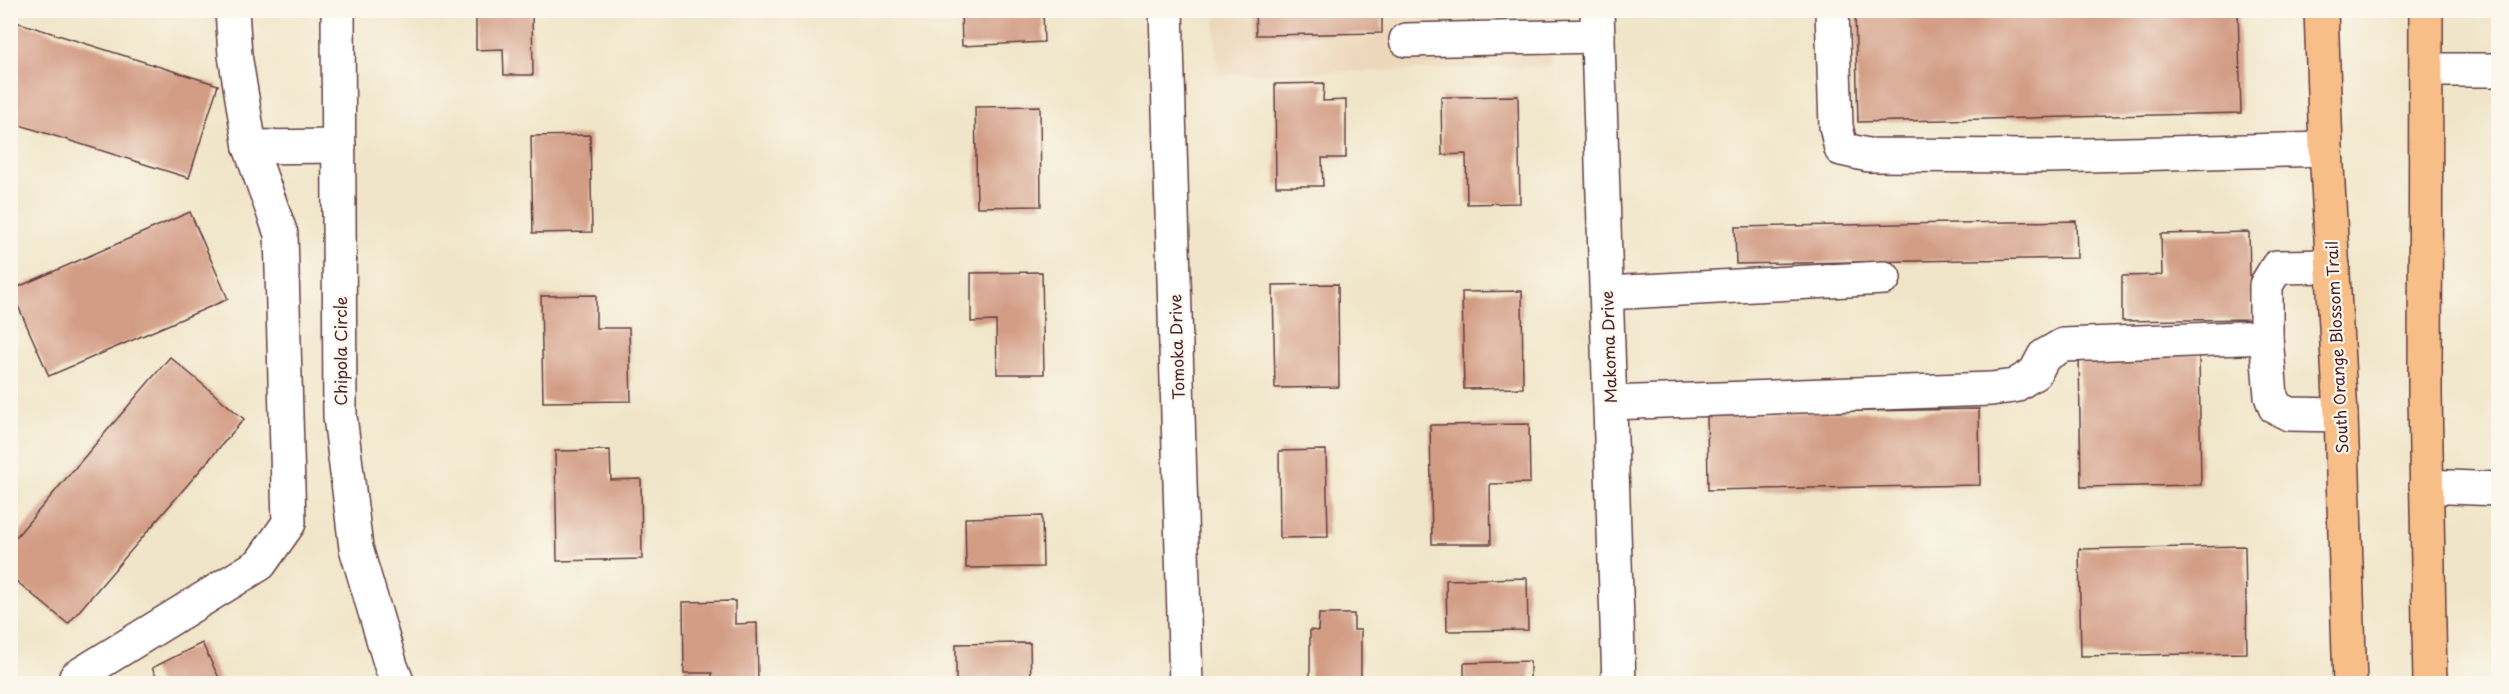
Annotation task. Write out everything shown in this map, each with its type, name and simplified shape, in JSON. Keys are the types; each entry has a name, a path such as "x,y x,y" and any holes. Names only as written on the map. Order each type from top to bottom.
{"main road":[{"name":"South Orange Blossom Trail","path":"2321,10 2326,149 2341,415 2350,684"},
{"path":"2426,10 2426,486 2430,684"}],"street":[{"path":"76,677 260,564 289,524 281,234 250,147 235,55 232,10"},
{"name":"Chipola Circle","path":"338,10 340,416 356,548 398,684"},
{"name":"Tomoka Drive","path":"1166,10 1186,684"},
{"path":"1832,10 1836,126 1841,149 1868,155 2049,156 2326,149"},
{"path":"1406,40 1598,23"},
{"name":"Makoma Drive","path":"1598,23 1619,684"},
{"path":"2426,70 2499,70"},
{"path":"250,147 339,146"},
{"path":"2333,266 2277,267 2266,285 2266,337 2271,396 2275,407 2289,414 2341,415"},
{"path":"1606,293 1884,278"},
{"path":"1610,403 1991,389 2014,386 2035,373 2044,356 2063,345 2266,337"},
{"path":"2426,486 2499,489"}],"shaded area":[{"path":"1215,11 1550,11 1552,66 1217,75"}],"building":[{"path":"476,10 532,10 533,75 504,75 503,49 476,50"},
{"path":"961,10 1043,10 1044,42 962,46"},
{"path":"1255,10 1418,10 1418,13 1382,14 1382,33 1256,35"},
{"path":"2238,10 2241,113 1858,122 1855,12"},
{"path":"10,20 218,85 189,178 10,122"},
{"path":"1324,83 1323,101 1346,100 1346,158 1322,158 1323,186 1276,186 1275,84"},
{"path":"1518,96 1520,203 1467,204 1466,154 1442,155 1441,97"},
{"path":"1040,106 1041,206 977,207 975,107"},
{"path":"590,135 592,232 533,233 531,136"},
{"path":"190,212 228,299 49,376 11,290"},
{"path":"2076,221 2077,258 1736,264 1735,227"},
{"path":"2249,232 2251,319 2122,321 2122,276 2162,275 2161,234"},
{"path":"1042,272 1044,374 997,374 996,321 971,322 971,273"},
{"path":"1338,284 1339,387 1275,388 1273,285"},
{"path":"1522,291 1523,388 1464,389 1462,292"},
{"path":"596,295 596,328 629,328 631,401 543,402 541,296"},
{"path":"2199,354 2201,485 2081,487 2079,356"},
{"path":"170,357 244,419 68,624 10,576 10,544"},
{"path":"1979,409 1980,485 1708,490 1707,414"},
{"path":"1529,424 1530,483 1490,484 1491,544 1432,544 1430,425"},
{"path":"610,450 611,480 641,479 642,559 557,561 555,451"},
{"path":"1326,450 1328,537 1280,538 1279,451"},
{"path":"1042,516 1043,567 966,568 965,518"},
{"path":"2245,546 2247,653 2081,656 2079,549"},
{"path":"1527,578 1528,630 1447,631 1446,580"},
{"path":"735,601 735,624 757,623 758,684 712,684 712,673 684,673 683,602"},
{"path":"1319,614 1354,614 1354,630 1361,630 1361,684 1310,684 1310,630 1318,631"},
{"path":"202,643 222,684 160,684 152,668"},
{"path":"1030,643 1031,684 956,684 956,644"},
{"path":"1530,661 1530,684 1464,684 1464,663"}]}
